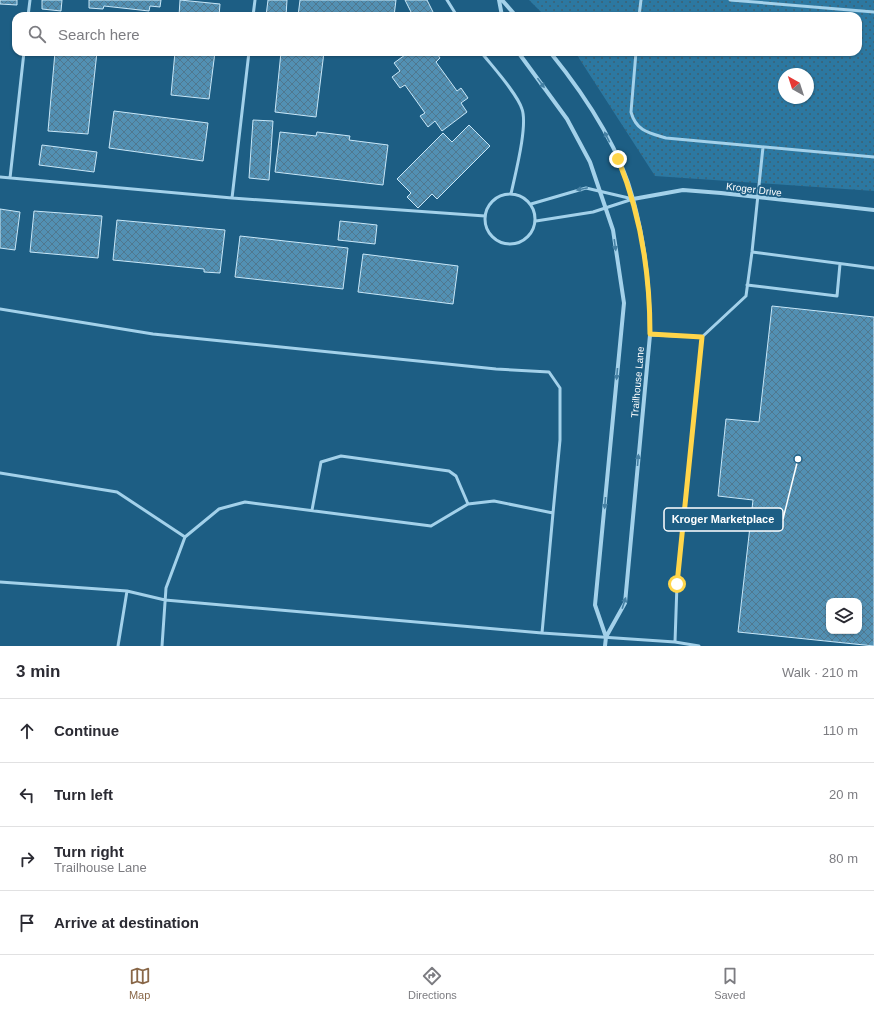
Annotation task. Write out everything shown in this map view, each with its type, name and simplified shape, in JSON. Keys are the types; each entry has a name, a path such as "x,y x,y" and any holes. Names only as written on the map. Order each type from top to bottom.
{"street":[{"path":"499,0 501,12"},
{"path":"502,0 512,12"},
{"name":"Trailhouse Lane","path":"521,56 568,119 590,162 613,230 624,303 595,604 606,637"},
{"name":"Trailhouse Lane","path":"553,56 590,107 618,159 633,199 646,264 650,308 650,334 625,603 606,637 605,646"},
{"name":"Kroger Drive","path":"633,199 683,190 874,210"}],"lane":[{"path":"28,12 30,0"},
{"path":"254,12 255,0"},
{"path":"447,0 454,12"},
{"path":"640,12 641,0"},
{"path":"730,0 874,12"},
{"path":"10,178 24,56"},
{"path":"232,198 249,56"},
{"path":"484,56 505,83 522,109 523,121 521,138 511,194"},
{"path":"636,56 631,112 633,122 645,132 666,138 874,157"},
{"path":"675,642 677,584 702,337 746,296 763,147"},
{"path":"0,177 232,198 485,216"},
{"path":"531,204 586,188 600,190 633,199"},
{"path":"511,194 525,198 531,204 535,212 536,221 534,229 523,241 507,245 500,243 490,235 485,224 485,216 492,201 500,196 511,194"},
{"path":"536,221 594,212 633,199"},
{"path":"752,252 874,268"},
{"path":"747,285 838,296 840,264"},
{"path":"0,309 152,334 496,369 549,372 560,388 560,440 542,633"},
{"path":"650,334 702,337"},
{"path":"312,510 321,462 341,456 449,471 456,476 468,504"},
{"path":"0,473 117,492 185,537"},
{"path":"162,646 166,588 185,537 219,510 245,502 431,526 468,504 494,501 553,513"},
{"path":"0,582 127,591 165,600 542,633 675,642 699,646"},
{"path":"118,646 127,591"}],"shaded area":[{"path":"529,0 874,0 874,191 655,176 578,56 862,56 862,12 541,12"}],"building":[{"path":"0,0 17,0 17,5 0,4"},
{"path":"42,0 62,0 61,11 42,9"},
{"path":"89,0 161,0 160,7 150,6 149,11 104,6 103,9 89,8"},
{"path":"180,0 220,4 219,12 179,12"},
{"path":"268,0 287,0 286,12 266,12"},
{"path":"300,0 396,0 394,12 298,12"},
{"path":"405,0 427,0 433,12 411,12"},
{"path":"55,56 97,56 88,134 48,131"},
{"path":"175,56 214,56 209,99 171,95"},
{"path":"281,56 324,56 316,117 275,112"},
{"path":"404,56 439,56 440,58 436,62 457,91 461,88 468,98 461,103 467,112 442,131 435,121 428,127 420,116 425,113 405,85 400,88 392,77 400,71 394,63"},
{"path":"114,111 208,123 203,161 109,148"},
{"path":"253,120 273,121 269,180 249,178"},
{"path":"469,125 490,146 437,199 432,194 418,208 407,197 411,193 397,179 443,133 452,142"},
{"path":"280,132 316,136 317,132 350,136 349,140 388,145 383,185 275,172"},
{"path":"42,145 97,152 94,172 39,165"},
{"path":"0,209 20,212 15,250 0,248"},
{"path":"34,211 102,216 98,258 30,252"},
{"path":"117,220 225,230 220,273 204,272 204,269 113,260"},
{"path":"340,221 377,225 375,244 338,240"},
{"path":"240,236 348,248 343,289 235,277"},
{"path":"363,254 458,266 453,304 358,292"},
{"path":"772,306 874,317 874,646 738,632 753,500 718,496 726,419 759,422"}],"place":[{"name":"Kroger Marketplace","path":"798,459"}],"route":[{"path":"618,159 633,199 646,264 650,308 650,334 702,337 677,584"}]}
